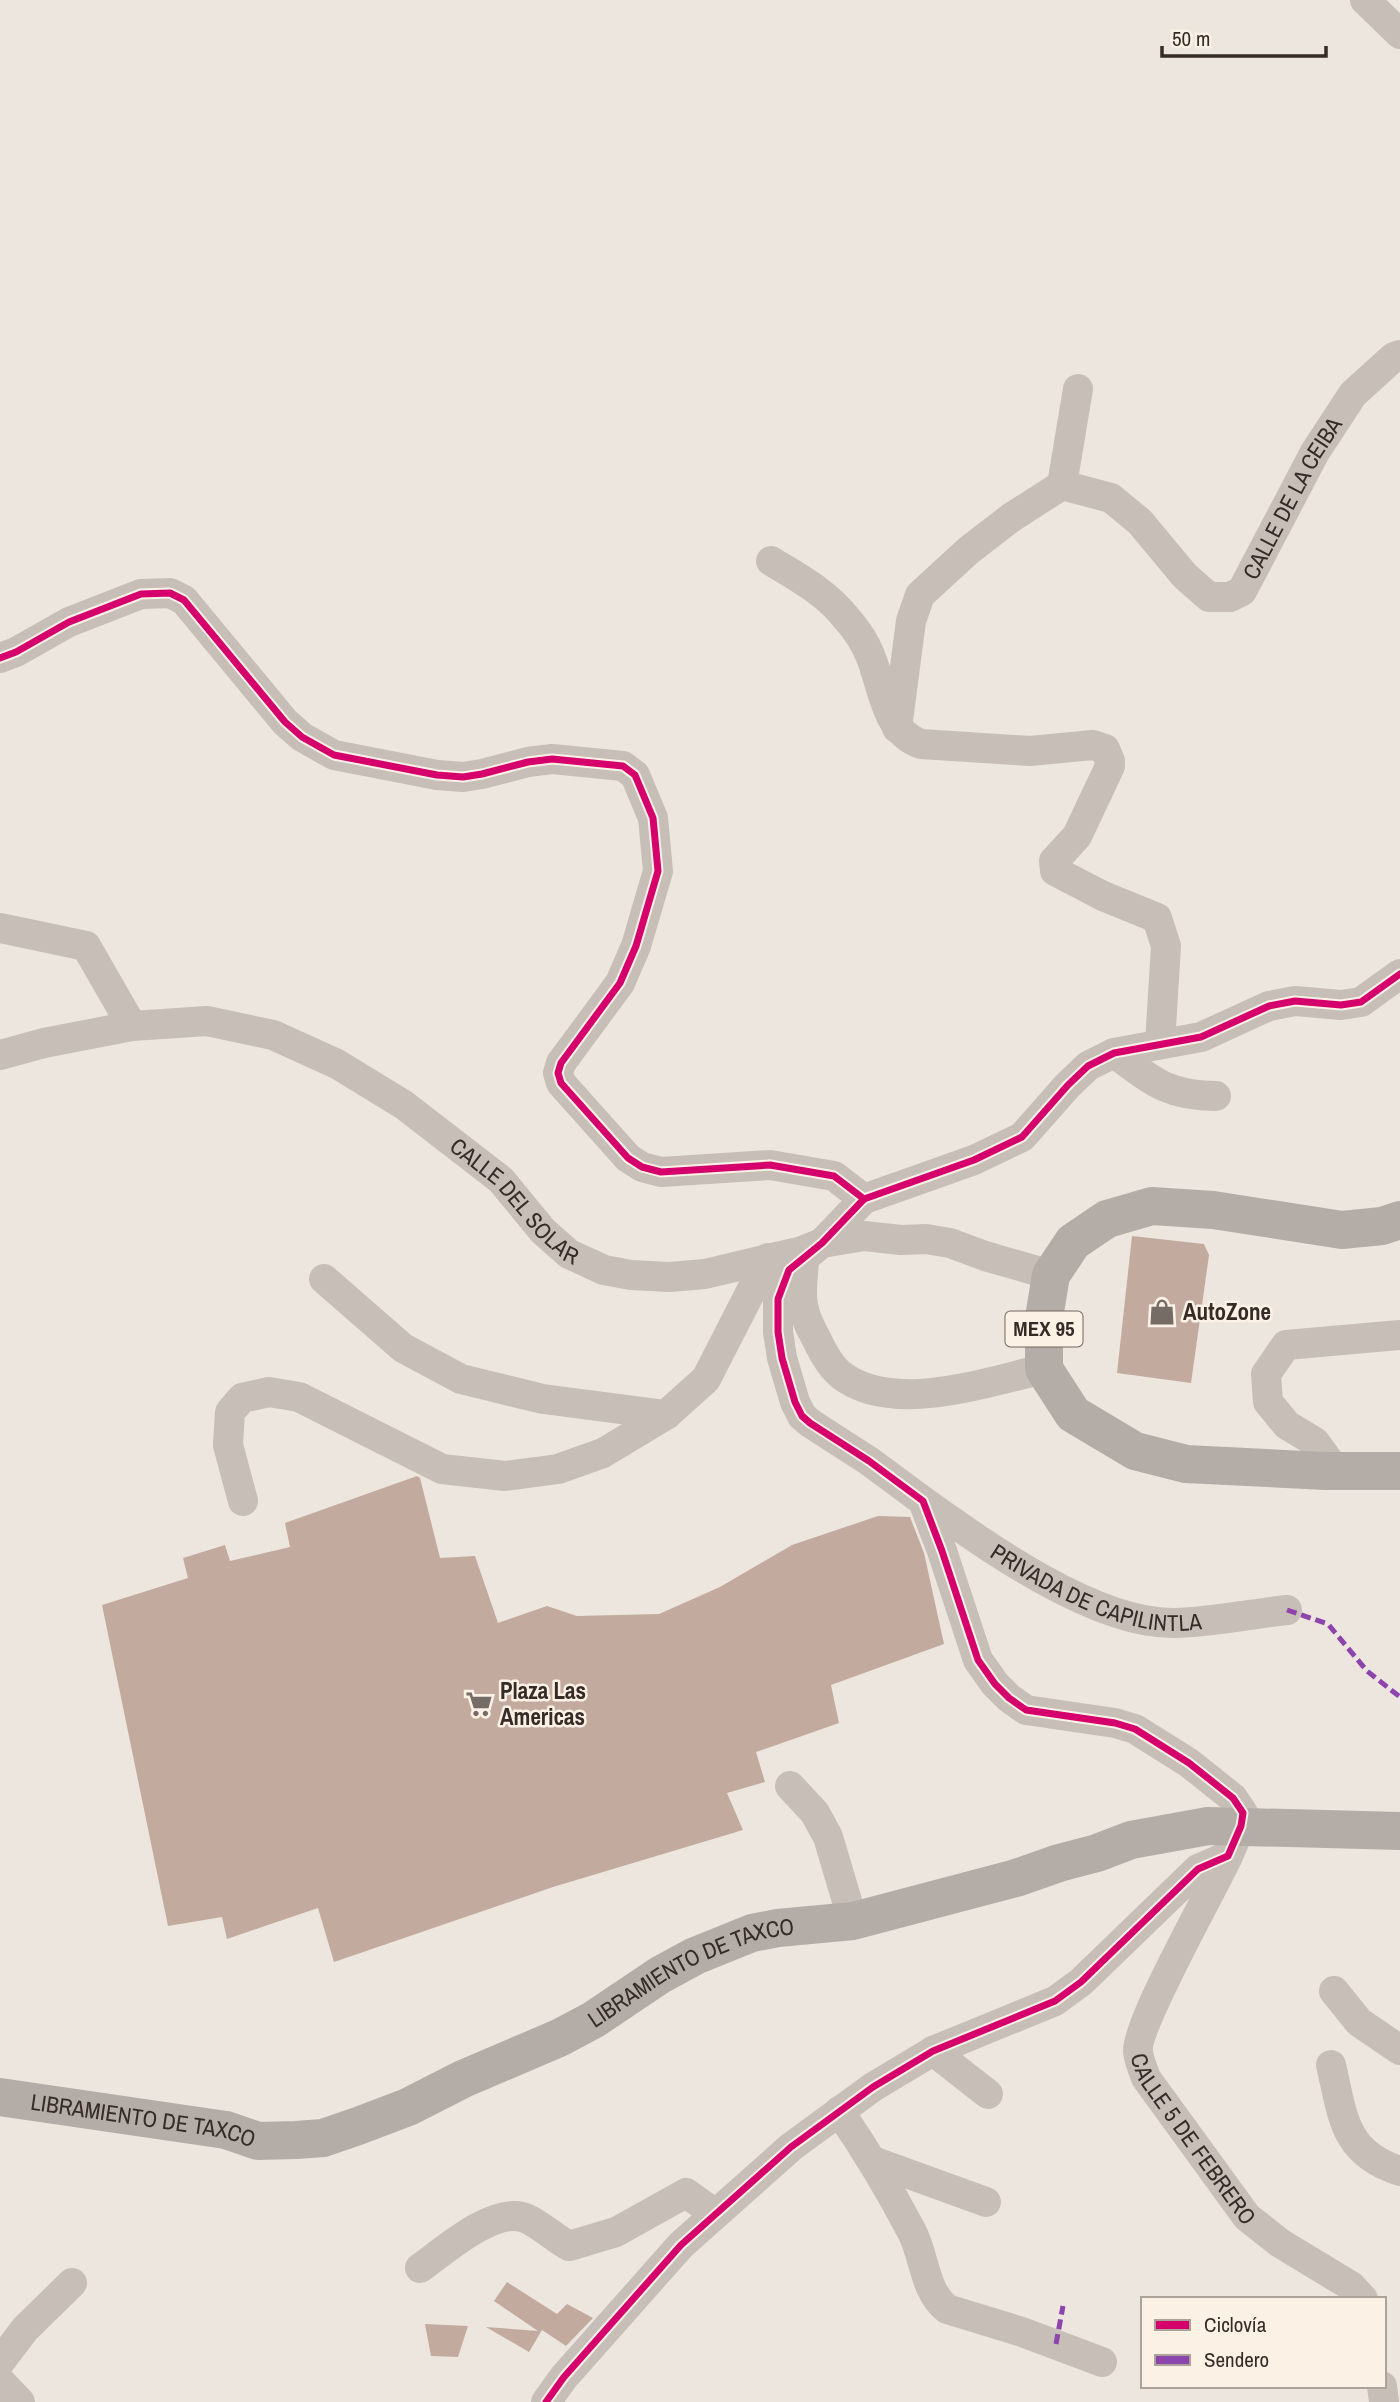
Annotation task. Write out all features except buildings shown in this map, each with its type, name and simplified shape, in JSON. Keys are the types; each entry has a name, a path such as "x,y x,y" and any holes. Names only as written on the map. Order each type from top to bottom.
{"main road":[{"name":"MEX 95","path":"1400,1220 1382,1226 1342,1230 1213,1210 1152,1206 1107,1219 1073,1242 1051,1275 1044,1318 1044,1369 1073,1414 1135,1451 1186,1464 1400,1471"},
{"name":"LIBRAMIENTO DE TAXCO","path":"0,2096 226,2130 258,2141 323,2137 408,2107 463,2079 559,2038 593,2020 660,1975 731,1940 778,1928 853,1921 1016,1878 1131,1840 1208,1826 1234,1841 1400,1831"}],"street":[{"path":"1365,0 1400,34"},
{"name":"CALLE DE LA CEIBA","path":"1062,485 1111,498 1140,522 1185,576 1209,597 1230,597 1242,591 1315,452 1353,394 1394,357 1400,355"},
{"path":"897,728 911,621 920,595 969,550 1012,517 1062,485 1078,389"},
{"path":"771,561 828,597 849,620 870,653 897,728 909,740 921,744 1030,751 1093,745 1105,749 1110,766 1077,836 1054,861 1055,871 1103,896 1157,918 1166,946 1160,1043"},
{"path":"0,658 69,622 141,594 170,593 184,600 285,722 302,737 334,755 438,775 463,777 552,759 623,766 635,775 653,818 658,871 636,946 620,983 561,1063 558,1073 561,1083 628,1157 642,1167 661,1172 770,1165 834,1176 864,1199 974,1160 1022,1137 1088,1066 1114,1054 1201,1037 1269,1006 1295,1001 1341,1005 1361,1002 1400,974"},
{"path":"0,928 86,946 132,1026"},
{"name":"CALLE DEL SOLAR","path":"0,1055 44,1043 132,1026 207,1021 273,1035 337,1064 404,1105 501,1180 543,1231 569,1254 604,1270 631,1275 705,1274 864,1236 901,1240 926,1238 950,1243 1051,1275"},
{"path":"1114,1054 1157,1084 1189,1096 1216,1096"},
{"name":"PRIVADA DE CAPILINTLA","path":"864,1199 789,1270 778,1299 782,1358 802,1416 964,1530 1055,1587 1124,1615 1174,1623 1287,1610"},
{"path":"813,1250 803,1304 808,1321 825,1358 841,1375 870,1390 912,1395 961,1388 1044,1369"},
{"path":"243,1501 228,1445 230,1412 242,1398 269,1392 299,1397 442,1469 505,1476 558,1469 603,1453 666,1415 706,1379 768,1258"},
{"path":"324,1279 403,1348 461,1379 542,1399 666,1415"},
{"path":"1336,1471 1315,1442 1287,1425 1268,1402 1266,1374 1286,1345 1400,1335"},
{"path":"546,2402 564,2377 681,2245 790,2147 873,2087 933,2052 1055,2001 1081,1982 1198,1868 1234,1841 1243,1813 1233,1797 1189,1763 1135,1729 1115,1723 1026,1710 995,1684 978,1660 923,1501"},
{"path":"790,1787 815,1813 828,1837 853,1921"},
{"name":"CALLE 5 DE FEBRERO","path":"1234,1841 1155,2003 1140,2040 1138,2051 1146,2078 1247,2217 1280,2243 1350,2286 1372,2294"},
{"path":"1334,1991 1359,2022 1400,2050"},
{"path":"933,2052 988,2094"},
{"path":"1331,2065 1346,2129 1366,2156 1383,2166 1400,2171"},
{"path":"839,2111 873,2161 914,2235 938,2302 947,2309 1022,2332 1102,2362"},
{"path":"873,2161 986,2202"},
{"path":"420,2267 473,2231 500,2217 524,2217 569,2246 616,2232 686,2193 714,2213"},
{"path":"0,2362 25,2329 72,2283"},
{"path":"0,2381 20,2402"}],"marked path":[{"path":"1287,1610 1328,1624 1367,1671 1400,1697"},
{"path":"1056,2344 1063,2306"}],"cycle path":[{"path":"0,658 69,622 141,594 170,593 184,600 285,722 302,737 334,755 437,775 463,777 552,759 623,766 635,775 653,818 658,871 636,946 620,983 561,1063 558,1073 561,1083 628,1158 642,1167 661,1172 770,1165 834,1176 864,1199"},
{"path":"546,2402 564,2377 681,2245 791,2147 873,2087 933,2051 1055,2001 1081,1982 1198,1869 1228,1856 1241,1826 1243,1813 1233,1798 1189,1763 1135,1729 1115,1723 1026,1710 995,1684 978,1660 923,1501 869,1461 810,1423 802,1416 795,1402 782,1358 778,1332 778,1299 789,1270 822,1243 864,1199 974,1160 1022,1137 1088,1066 1114,1053 1201,1037 1269,1006 1295,1001 1341,1005 1361,1002 1400,974"}],"place":[{"name":"AutoZone","path":"1162,1312"},
{"name":"Plaza Las Americas","path":"479,1704"}]}
